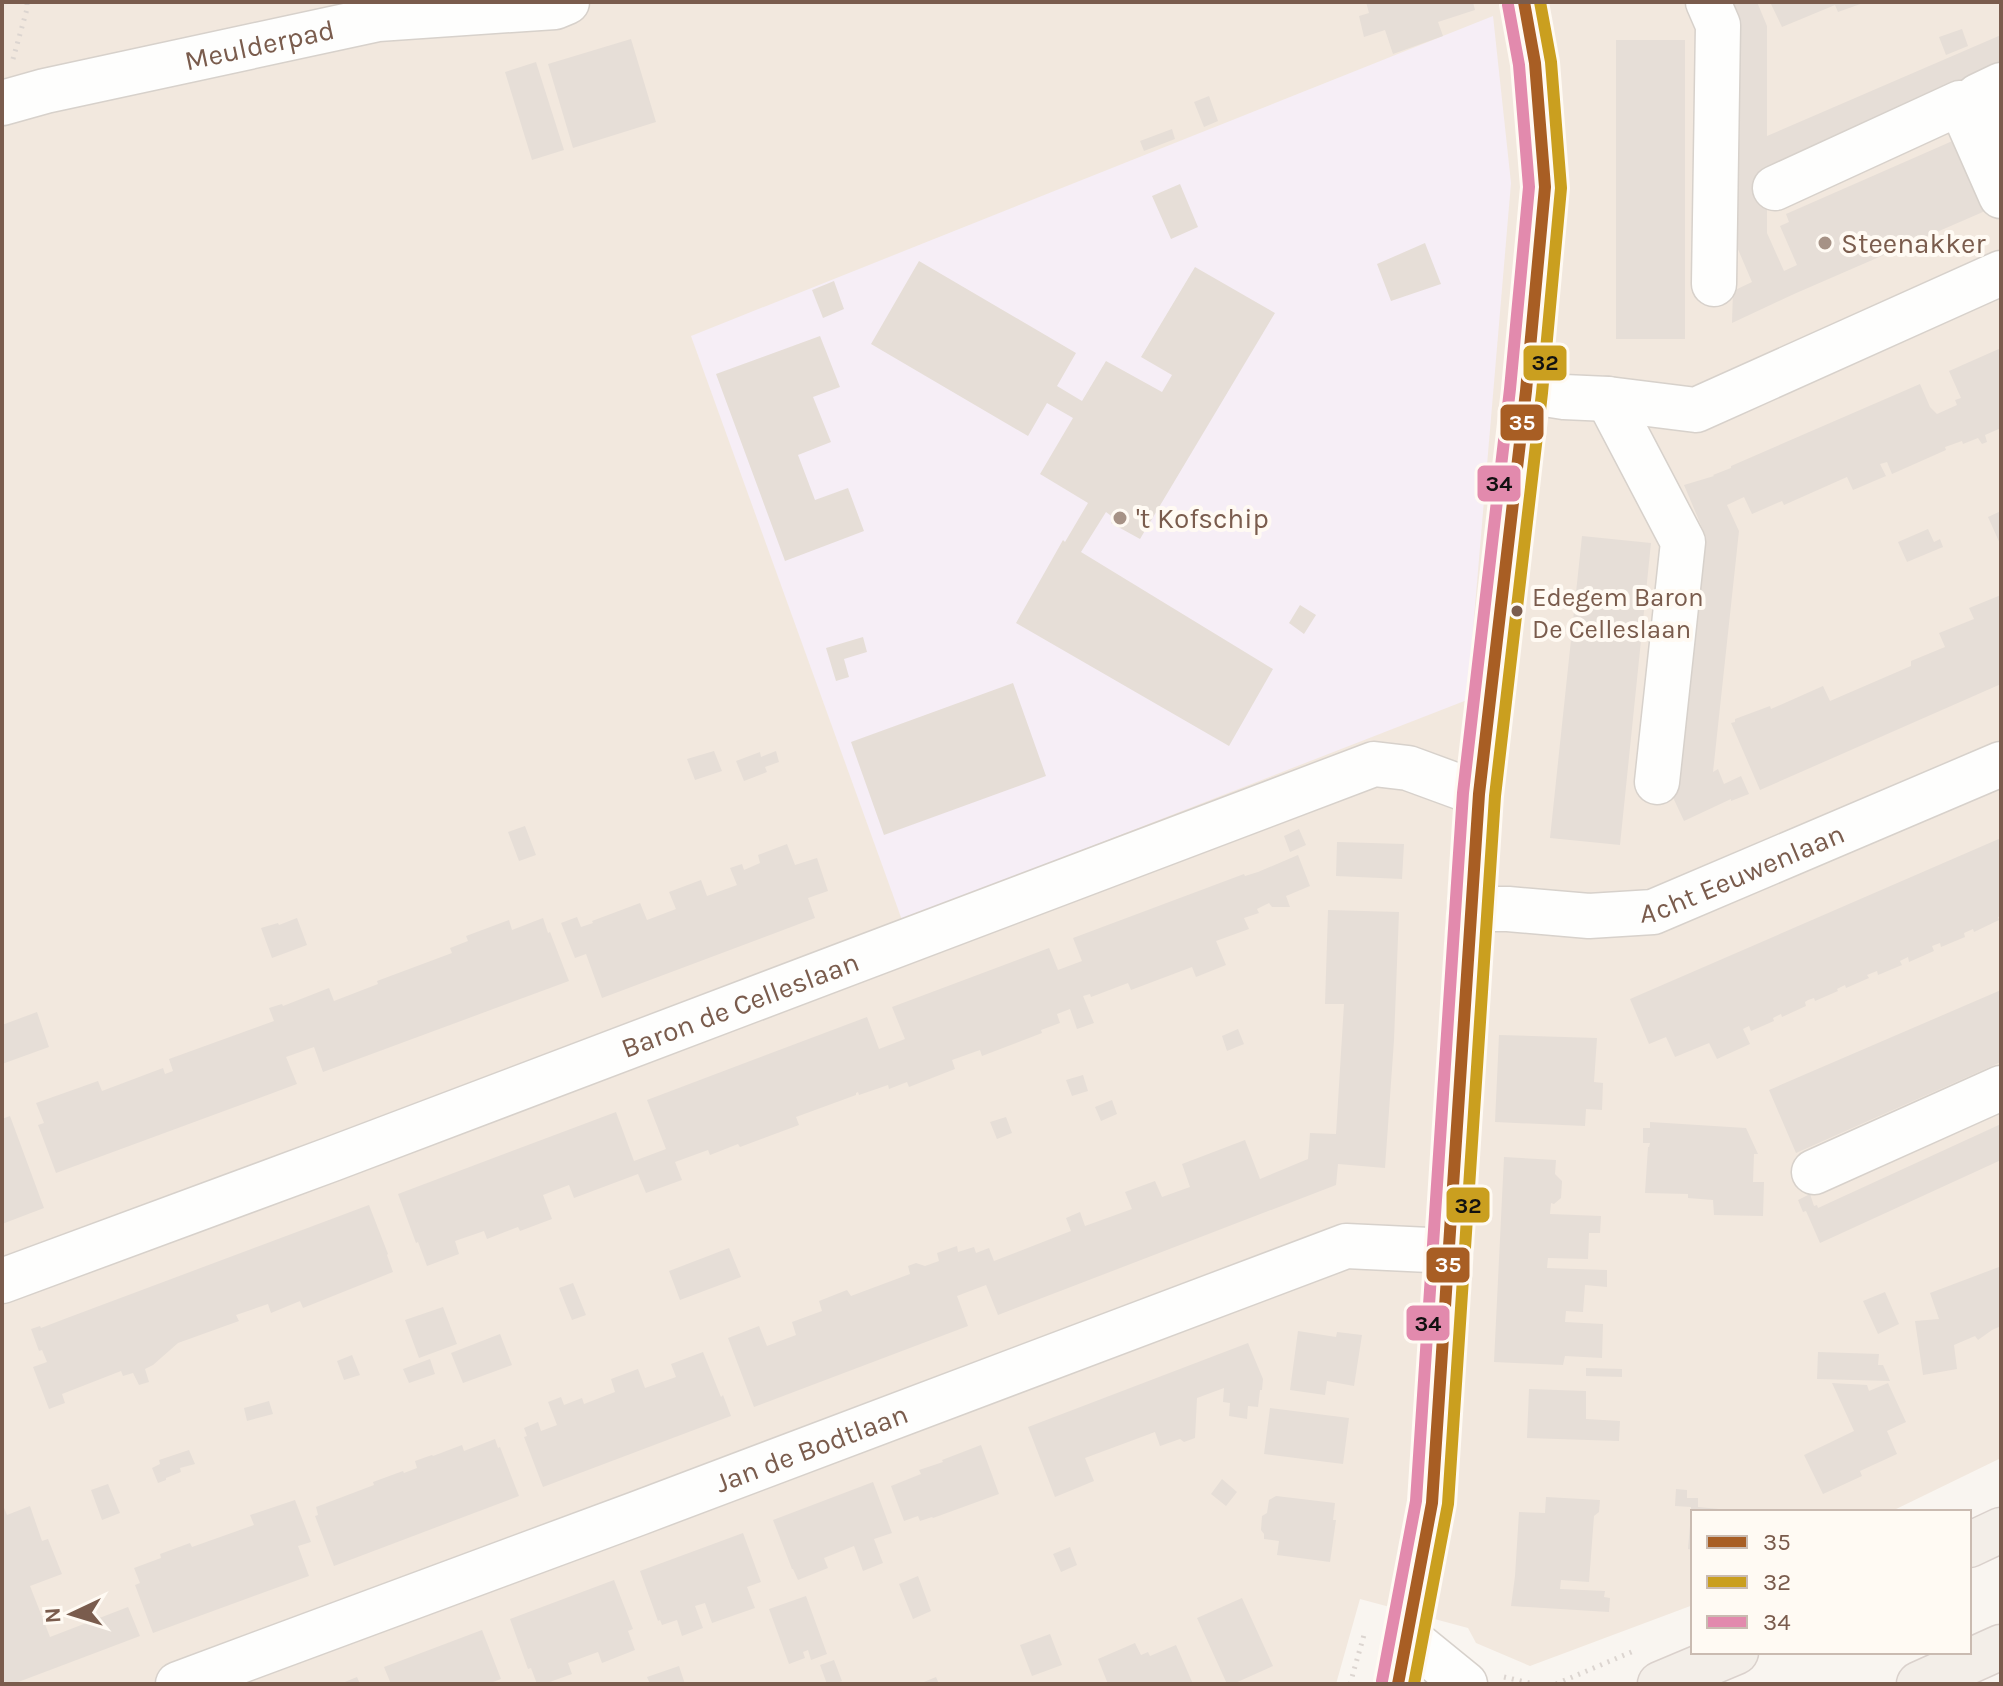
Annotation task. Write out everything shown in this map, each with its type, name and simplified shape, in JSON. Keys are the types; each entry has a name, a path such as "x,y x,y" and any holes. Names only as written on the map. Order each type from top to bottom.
{"main road":[{"path":"1971,1544 2001,1530"},
{"path":"1919,1684 2001,1647"},
{"path":"1651,1666 1724,1654"}],"street":[{"name":"Meulderpad","path":"6,85 45,91 378,19 555,7 567,2"},
{"path":"1708,2 1718,25 1714,284"},
{"path":"1398,1684 1432,1503 1479,794 1526,391 1545,187 1528,4"},
{"path":"2001,85 1978,96 2001,152"},
{"path":"1775,188 1960,103 2001,196"},
{"path":"1526,391 1696,410 2001,273"},
{"path":"1608,399 1683,542 1657,782"},
{"name":"Baron de Celleslaan","path":"2,1281 1374,764 1408,768 1479,794"},
{"name":"Acht Eeuwenlaan","path":"1470,909 1589,916 1653,912 2001,764"},
{"path":"1814,1172 2001,1088"},
{"name":"Jan de Bodtlaan","path":"178,1684 1346,1246 1450,1251"},
{"path":"1406,1636 1465,1684"}],"path":[{"path":"6,85 27,2"},
{"path":"1556,1684 1651,1666"},
{"path":"1514,1679 1534,1684"}],"shaded area":[{"path":"2,2 2001,2 2001,1458 1894,1510 1691,1510 1691,1606 1530,1666 1476,1643 1468,1628 1360,1599 1336,1684 2,1684"},
{"name":"'t Kofschip","path":"1493,16 1511,183 1467,700 902,920 691,336"}],"building":[{"path":"1366,2 1473,2 1475,10 1438,22 1443,36 1393,54 1385,30 1364,37 1359,16 1369,13"},
{"path":"1722,2 1757,2 1767,26 1767,136 2001,35 2001,65 1767,173 1767,233 1784,271 1797,265 1780,226 1789,222 1786,214 1957,139 1999,205 1732,323 1733,291 1752,282 1734,240"},
{"path":"1770,2 1866,2 1838,12 1835,5 1782,27"},
{"path":"1962,29 1968,46 1946,55 1939,37"},
{"path":"631,39 656,122 573,148 548,64"},
{"path":"1616,40 1685,40 1685,339 1616,339"},
{"path":"536,62 564,150 532,160 505,72"},
{"path":"1209,96 1218,121 1204,127 1194,102"},
{"path":"1172,129 1175,139 1144,151 1140,141"},
{"path":"1180,184 1198,227 1171,239 1152,196"},
{"path":"1425,243 1441,284 1391,301 1377,264"},
{"path":"919,261 1076,353 1057,386 1082,401 1106,361 1162,392 1172,375 1141,357 1195,267 1275,313 1140,539 1111,523 1114,518 1106,512 1081,552 1273,669 1229,746 1016,623 1063,540 1065,542 1088,503 1040,474 1073,418 1047,403 1028,436 871,344"},
{"path":"834,281 844,309 823,318 812,290"},
{"path":"820,336 840,387 813,397 831,442 798,455 815,500 848,488 864,531 785,561 716,374"},
{"path":"2001,348 2001,428 1985,435 1987,442 1982,444 1978,438 1963,444 1962,441 1892,474 1887,462 1880,464 1886,476 1853,490 1847,477 1784,505 1782,501 1752,514 1744,497 1727,505 1739,531 1713,772 1718,769 1724,784 1741,776 1749,794 1684,821 1670,791 1678,788 1706,537 1684,485 1714,476 1920,384 1930,407 1937,414 1957,405 1955,400 1961,398 1949,371"},
{"path":"2001,511 2001,546 1988,517"},
{"path":"1928,529 1934,542 1940,539 1943,547 1907,562 1898,542"},
{"path":"1582,536 1651,543 1620,845 1550,838"},
{"path":"2001,595 2001,684 1760,790 1731,723 1735,719 1770,706 1771,709 1823,686 1830,701 1911,666 1911,661 1945,647 1939,633 1974,619 1969,608"},
{"path":"1300,605 1316,615 1304,634 1289,623"},
{"path":"863,637 867,652 844,659 849,677 836,681 826,648"},
{"path":"1013,683 1046,776 884,835 851,742"},
{"path":"714,751 722,771 695,780 687,759"},
{"path":"776,751 779,762 765,767 767,772 744,781 736,761 760,752 761,757"},
{"path":"525,826 536,855 519,861 508,832"},
{"path":"1299,829 1306,845 1290,852 1284,836"},
{"path":"2001,838 1999,920 1974,932 1973,929 1964,933 1965,937 1941,947 1940,943 1932,946 1934,951 1909,962 1908,957 1900,961 1902,965 1878,975 1877,971 1867,975 1869,978 1846,988 1845,985 1815,1001 1814,998 1808,1000 1806,1006 1782,1017 1781,1014 1773,1018 1774,1021 1751,1031 1749,1026 1743,1029 1750,1044 1717,1059 1709,1043 1675,1057 1666,1037 1649,1044 1630,999"},
{"path":"1337,842 1404,844 1402,879 1336,876"},
{"path":"787,844 795,865 817,858 828,891 808,898 815,918 602,998 586,954 575,958 561,923 577,917 581,927 640,903 647,920 676,909 669,892 701,880 707,896 737,885 730,868 742,864 744,870 760,863 758,855"},
{"path":"1298,855 1310,886 1286,896 1290,907 1272,907 1269,903 1257,909 1259,913 1244,918 1249,929 1216,941 1226,965 1196,977 1192,967 1131,990 1128,983 1091,997 1090,994 1083,996 1094,1023 1077,1029 1070,1009 1057,1014 1060,1023 1041,1030 1042,1033 982,1056 980,1050 952,1060 955,1069 909,1087 907,1082 889,1089 888,1085 859,1095 858,1092 796,1117 799,1125 740,1147 738,1144 710,1155 708,1150 675,1162 682,1180 646,1193 638,1174 574,1198 569,1185 543,1195 552,1219 487,1239 484,1231 455,1241 459,1254 427,1266 416,1243 398,1194 616,1112 634,1161 666,1149 647,1100 867,1017 879,1049 905,1039 892,1007 1049,948 1058,970 1082,961 1073,938"},
{"path":"1328,910 1399,912 1385,1168 1338,1164 1336,1185 998,1315 986,1285 970,1291 957,1296 968,1326 754,1407 728,1338 759,1326 767,1346 796,1335 792,1322 822,1311 819,1301 847,1290 851,1296 910,1274 908,1266 916,1263 925,1266 939,1261 937,1253 957,1246 958,1252 974,1247 976,1253 989,1248 994,1261 1071,1231 1066,1218 1080,1212 1085,1226 1132,1209 1125,1192 1155,1181 1162,1197 1190,1187 1182,1164 1245,1140 1260,1179 1308,1159 1310,1133 1336,1134 1344,1004 1325,1004"},
{"path":"297,918 307,945 272,958 261,928"},
{"path":"543,918 569,981 323,1072 314,1047 286,1057 297,1084 56,1173 38,1125 44,1123 36,1103 98,1081 102,1091 163,1068 165,1074 173,1071 169,1059 274,1021 269,1008 283,1006 329,988 334,1001 452,953 450,948 468,941 466,936 509,920 512,930"},
{"path":"2001,990 2001,1062 1796,1153 1769,1090"},
{"path":"37,1012 49,1047 2,1064 2,1025"},
{"path":"1238,1029 1244,1044 1227,1051 1222,1036"},
{"path":"1499,1035 1597,1038 1594,1082 1603,1083 1602,1110 1586,1109 1585,1126 1495,1122"},
{"path":"1083,1075 1088,1091 1072,1096 1066,1080"},
{"path":"1112,1100 1117,1114 1101,1121 1095,1107"},
{"path":"10,1116 44,1208 2,1224 2,1119"},
{"path":"1006,1117 1012,1133 997,1139 990,1122"},
{"path":"1650,1122 1746,1128 1758,1154 1754,1154 1753,1182 1764,1182 1763,1216 1714,1215 1713,1200 1688,1198 1688,1194 1645,1193 1650,1143 1643,1143 1643,1128 1650,1128"},
{"path":"2001,1124 2001,1160 1820,1243 1798,1200 1810,1194 1814,1206 1818,1208"},
{"path":"1504,1157 1556,1160 1555,1174 1562,1181 1561,1198 1551,1203 1550,1214 1601,1216 1600,1233 1589,1233 1588,1259 1548,1258 1547,1268 1607,1270 1607,1287 1585,1285 1583,1312 1566,1311 1565,1322 1603,1324 1602,1358 1565,1356 1563,1365 1494,1362"},
{"path":"369,1205 393,1272 303,1308 300,1301 271,1313 268,1304 236,1315 239,1321 178,1343 145,1369 149,1382 139,1385 133,1373 123,1376 121,1371 62,1394 65,1403 49,1409 33,1367 47,1362 31,1329 41,1328"},
{"path":"729,1248 741,1277 680,1300 669,1271"},
{"path":"1999,1267 2001,1326 1978,1340 1975,1336 1954,1345 1957,1369 1923,1375 1915,1321 1939,1319 1930,1293"},
{"path":"573,1283 586,1315 572,1320 559,1288"},
{"path":"1885,1292 1899,1324 1878,1334 1863,1301"},
{"path":"443,1307 457,1344 419,1358 405,1320"},
{"path":"1298,1331 1336,1337 1337,1332 1362,1335 1354,1386 1327,1381 1325,1395 1290,1390"},
{"path":"500,1334 512,1365 463,1383 451,1353"},
{"path":"1248,1343 1263,1379 1258,1407 1248,1406 1247,1419 1229,1416 1230,1403 1223,1402 1224,1388 1197,1398 1195,1438 1160,1446 1155,1432 1085,1458 1094,1481 1055,1497 1028,1427"},
{"path":"703,1352 731,1416 543,1487 524,1437 527,1436 524,1428 538,1422 541,1431 557,1425 548,1402 561,1397 564,1405 582,1398 584,1404 615,1392 611,1379 638,1369 645,1388 676,1377 671,1364"},
{"path":"1818,1352 1879,1354 1878,1365 1883,1365 1890,1381 1817,1379"},
{"path":"352,1355 360,1375 344,1380 337,1361"},
{"path":"430,1359 435,1374 409,1383 403,1369"},
{"path":"1586,1368 1622,1369 1622,1377 1586,1376"},
{"path":"1832,1383 1867,1385 1869,1391 1888,1383 1906,1422 1887,1431 1897,1454 1860,1471 1862,1476 1823,1494 1804,1455 1854,1431"},
{"path":"1529,1389 1586,1391 1586,1419 1620,1421 1619,1441 1527,1438"},
{"path":"269,1401 273,1414 247,1421 244,1408"},
{"path":"1270,1408 1349,1418 1343,1464 1264,1454"},
{"path":"495,1439 519,1496 334,1566 315,1516 318,1515 316,1507 374,1485 373,1482 417,1468 415,1461 462,1445 464,1451"},
{"path":"981,1445 999,1494 933,1518 920,1521 918,1516 904,1521 891,1486 921,1474 919,1470"},
{"path":"189,1450 195,1464 180,1468 181,1472 158,1483 152,1468 160,1464 159,1460"},
{"path":"1222,1479 1237,1492 1226,1506 1211,1494"},
{"path":"873,1482 892,1533 874,1539 883,1563 863,1571 854,1546 824,1558 828,1568 798,1580 773,1520"},
{"path":"108,1484 120,1513 102,1520 91,1490"},
{"path":"1676,1489 1687,1490 1687,1498 1698,1498 1698,1507 1719,1510 1691,1510 1691,1507 1675,1506"},
{"path":"1276,1496 1335,1503 1333,1520 1336,1520 1330,1562 1277,1555 1279,1541 1264,1539 1261,1530 1262,1516 1267,1513 1269,1500"},
{"path":"1546,1497 1600,1500 1599,1512 1594,1516 1589,1582 1561,1580 1560,1589 1605,1591 1604,1597 1610,1598 1609,1612 1511,1606 1519,1512 1545,1513"},
{"path":"295,1500 311,1542 298,1546 309,1576 153,1633 135,1585 140,1583 134,1568 190,1543 192,1547 254,1525 250,1515"},
{"path":"2,1503 7,1515 30,1506 42,1541 48,1539 62,1574 30,1586 50,1637 128,1607 140,1636 13,1684 2,1684"},
{"path":"1691,1514 1691,1550 1688,1549"},
{"path":"743,1533 761,1582 747,1587 755,1608 712,1623 705,1603 695,1606 703,1628 682,1636 677,1620 662,1625 640,1571"},
{"path":"1070,1547 1077,1565 1061,1572 1053,1554"},
{"path":"918,1576 931,1611 913,1619 899,1584"},
{"path":"614,1580 633,1629 628,1631 635,1650 602,1663 598,1652 568,1663 572,1674 537,1684 531,1668 528,1669 510,1619"},
{"path":"806,1596 827,1654 811,1660 808,1650 803,1652 805,1658 789,1664 769,1609"},
{"path":"1242,1598 1273,1666 1227,1684 1197,1618"},
{"path":"482,1630 501,1679 488,1684 391,1684 384,1667"},
{"path":"1050,1634 1062,1665 1032,1676 1020,1645"},
{"path":"1135,1643 1141,1655 1148,1652 1150,1656 1176,1645 1193,1684 1108,1684 1098,1659"},
{"path":"834,1660 842,1681 827,1684 820,1665"},
{"path":"679,1666 685,1684 650,1684 647,1677"},
{"path":"357,1677 360,1684 340,1684"},
{"path":"936,1677 939,1684 919,1684"}],"transit line":[{"name":"35","path":"1398,1684 1432,1503 1479,794 1526,391 1545,187 1535,63 1524,2"},
{"name":"32","path":"1414,1684 1448,1504 1495,796 1542,393 1561,188 1551,62 1540,2"},
{"name":"34","path":"1382,1681 1416,1501 1463,793 1510,389 1529,187 1519,65 1508,5"}],"place":[{"name":"Steenakker","path":"1825,243"},
{"name":"'t Kofschip","path":"1120,518"},
{"name":"Edegem Baron De Celleslaan","path":"1517,611"}]}
